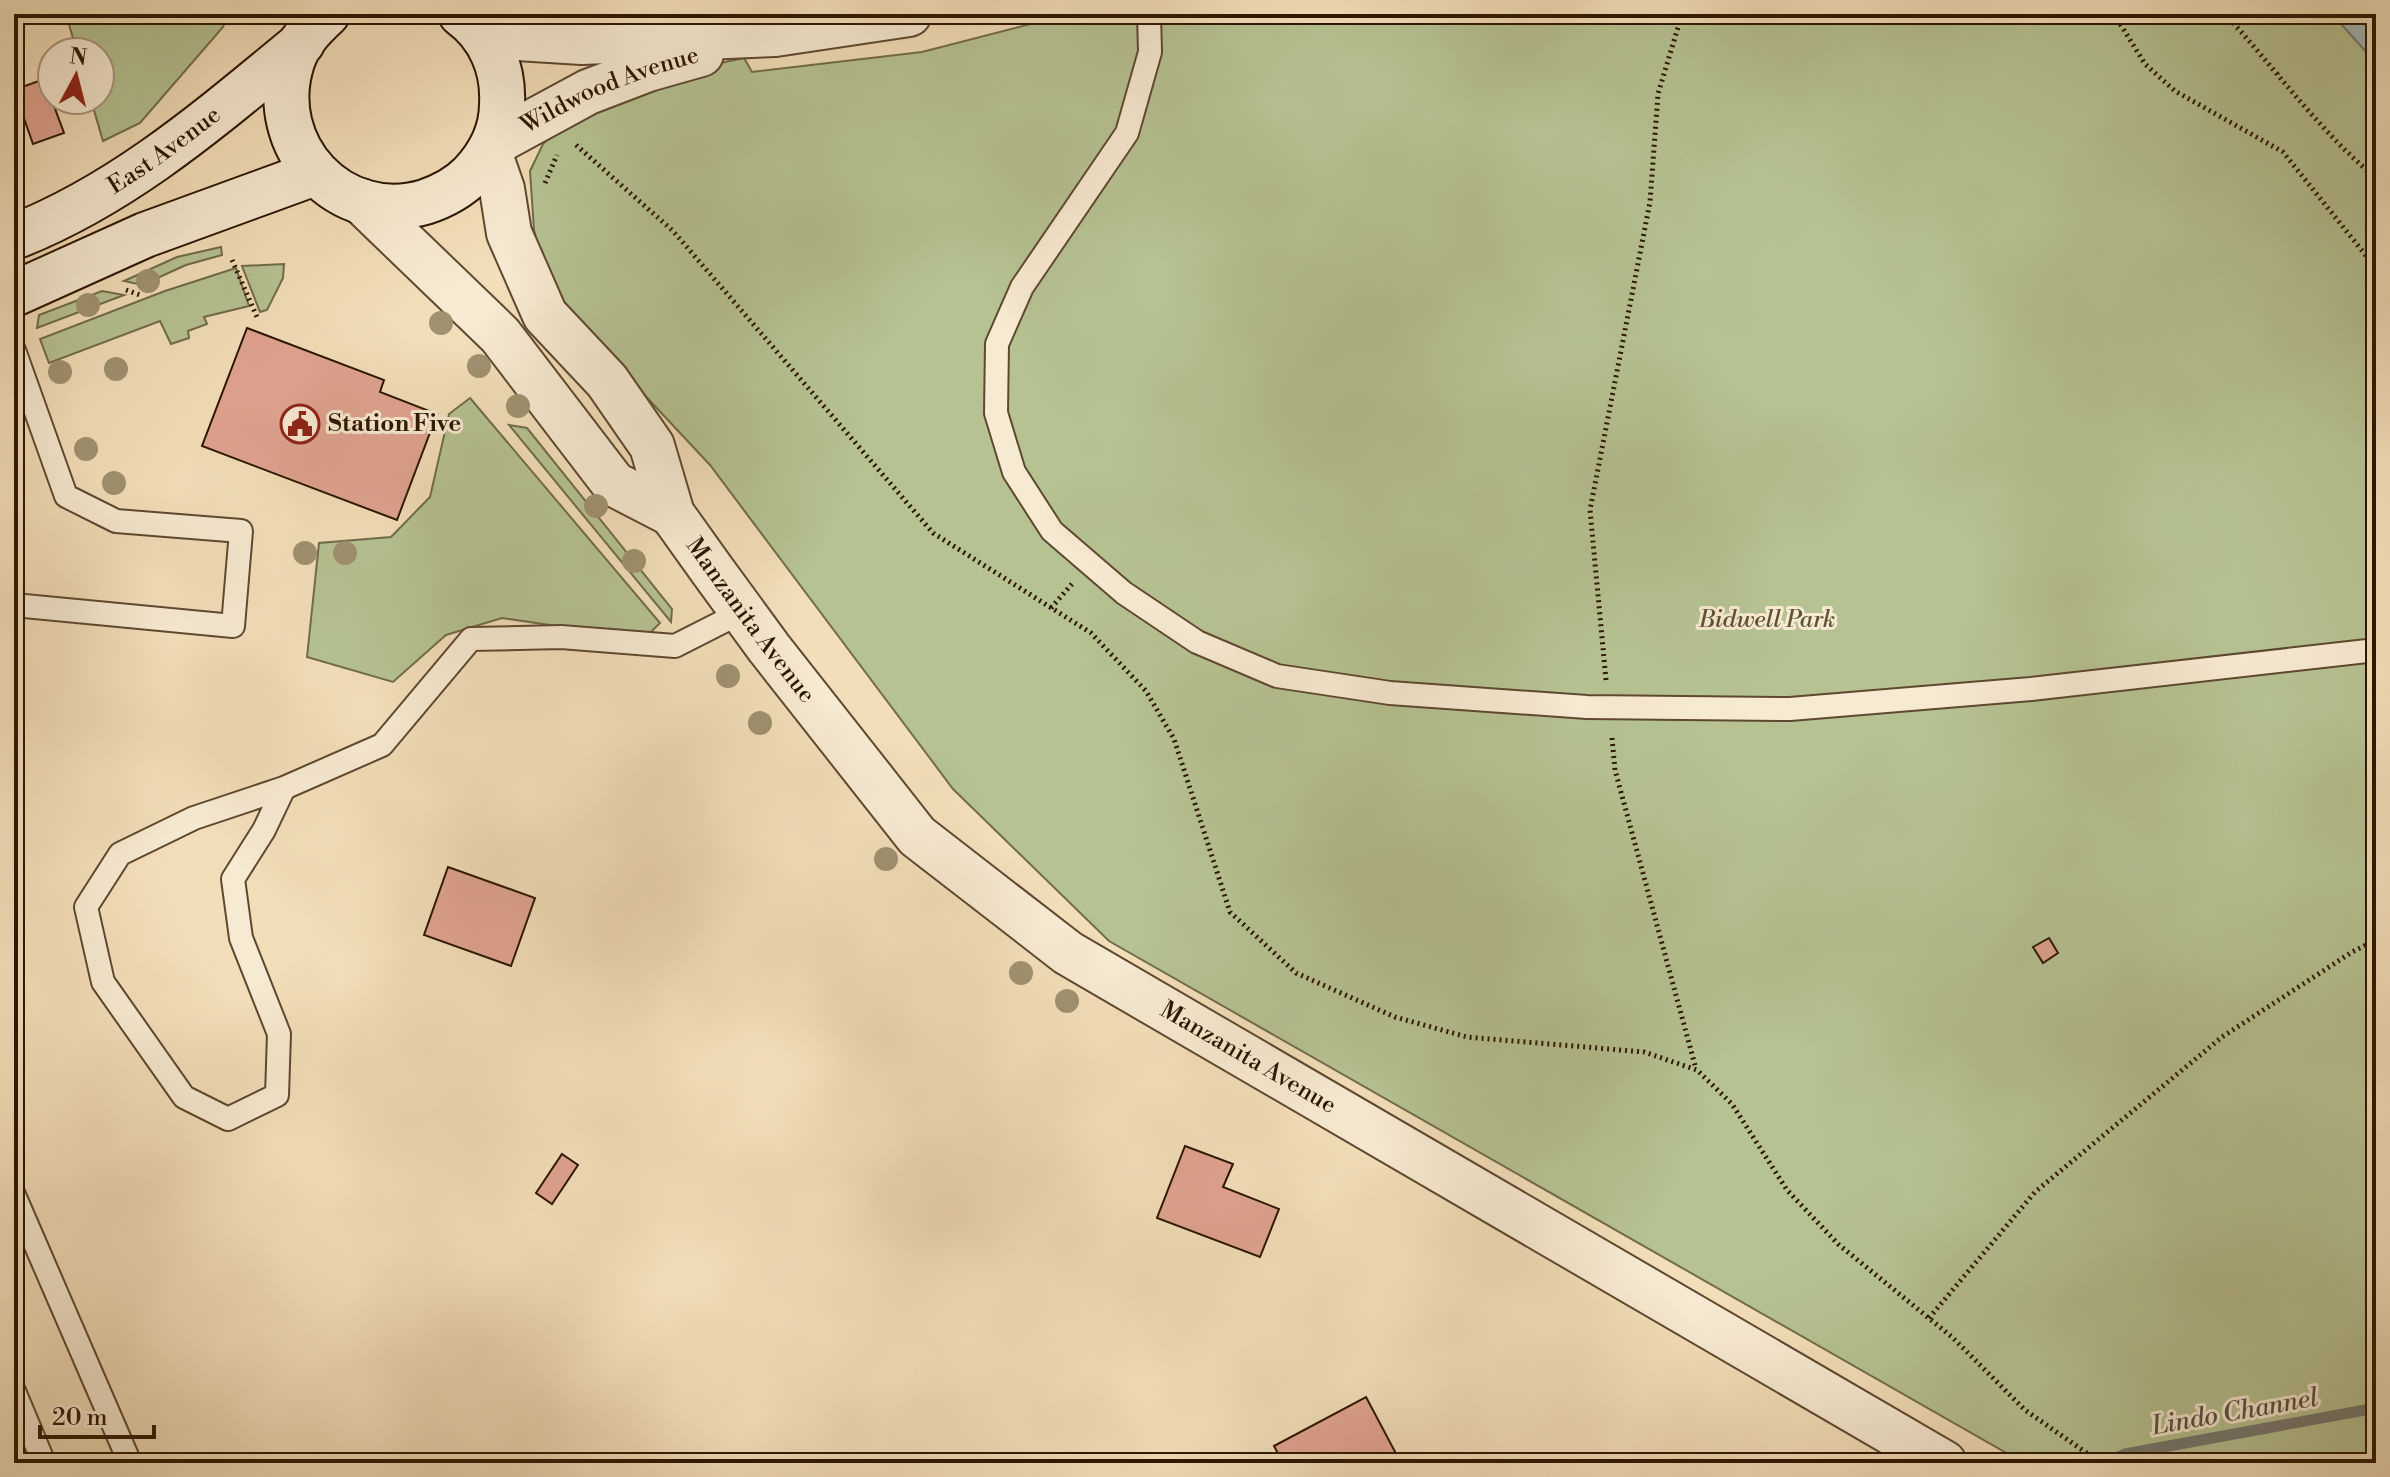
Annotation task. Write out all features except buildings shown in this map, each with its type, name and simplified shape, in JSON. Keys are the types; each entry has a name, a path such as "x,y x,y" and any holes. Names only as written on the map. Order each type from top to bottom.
{"street":[{"name":"Wildwood Avenue","path":"471,21 582,42 775,34 909,14"},
{"path":"311,26 292,60 285,90 287,120 298,149 315,173 342,194 374,206 408,207 440,197 463,184 492,147 502,116 503,88 496,60 471,21"},
{"name":"East Avenue","path":"14,237 43,226 123,183 196,130 311,26"},
{"name":"Wildwood Avenue","path":"492,147 588,92 648,69 775,34"},
{"name":"Manzanita Avenue","path":"492,147 509,233 545,315 607,381 652,446 672,514 742,612 917,836 1068,953 1944,1463"},
{"path":"14,294 145,235 315,173"},
{"name":"Manzanita Avenue","path":"361,201 500,335 614,484 672,514"}],"lane":[{"path":"1149,14 1150,52 1127,133 1022,287 997,344 996,413 1014,472 1052,531 1124,593 1197,642 1277,676 1390,693 1609,707 1790,709 2031,689 2375,651"},
{"path":"14,350 66,496 116,521 241,531 233,626 14,605"},
{"path":"284,788 264,830 233,879 241,938 279,1034 277,1095 228,1119 184,1097 103,982 86,907 120,854 194,818 284,788 382,745 471,639 561,637 675,646 742,612"},
{"path":"14,1195 130,1463"},
{"path":"14,1391 44,1463"}],"path":[{"path":"1682,14 1658,94 1650,202 1590,510 1615,770 1697,1070"},
{"path":"2114,14 2145,64 2175,91 2283,152 2376,268"},
{"path":"2225,14 2346,153 2376,178"},
{"path":"570,139 673,231 933,533 1091,633 1146,691 1174,739 1230,912 1296,973 1395,1017 1467,1037 1644,1052 1697,1070 1732,1104 1787,1190 1838,1244 1952,1337 2025,1410 2101,1463"},
{"path":"232,260 257,317"},
{"path":"1929,1318 2035,1192 2222,1037 2352,952 2376,940"}],"green space":[{"path":"66,14 228,14 223,27 140,123 103,141 96,116 116,116 116,36 72,36"},
{"name":"Bidwell Park","path":"1069,14 2376,14 2376,1463 2024,1463 1109,941 953,789 710,465 594,341 562,299 543,264 534,230 530,171 543,144 569,114 659,76 744,58 752,72 922,52"},
{"path":"221,247 222,255 186,265 142,285 124,281 177,257"},
{"path":"284,264 283,278 267,310 260,312 242,266"},
{"path":"236,268 249,306 204,317 207,324 188,331 189,338 171,344 160,321 49,363 40,339 165,291"},
{"path":"102,291 124,295 37,328 39,315"},
{"path":"470,398 660,623 651,632 611,634 502,618 446,635 393,682 307,657 319,543 391,537 430,497 449,414"},
{"path":"509,425 527,428 672,609 671,622"}],"water":[{"path":"2332,14 2376,14 2376,63"}],"waterway":[{"name":"Lindo Channel","path":"2104,1463 2125,1454 2376,1408"}],"place":[{"name":"Station Five","path":"300,424"}]}
